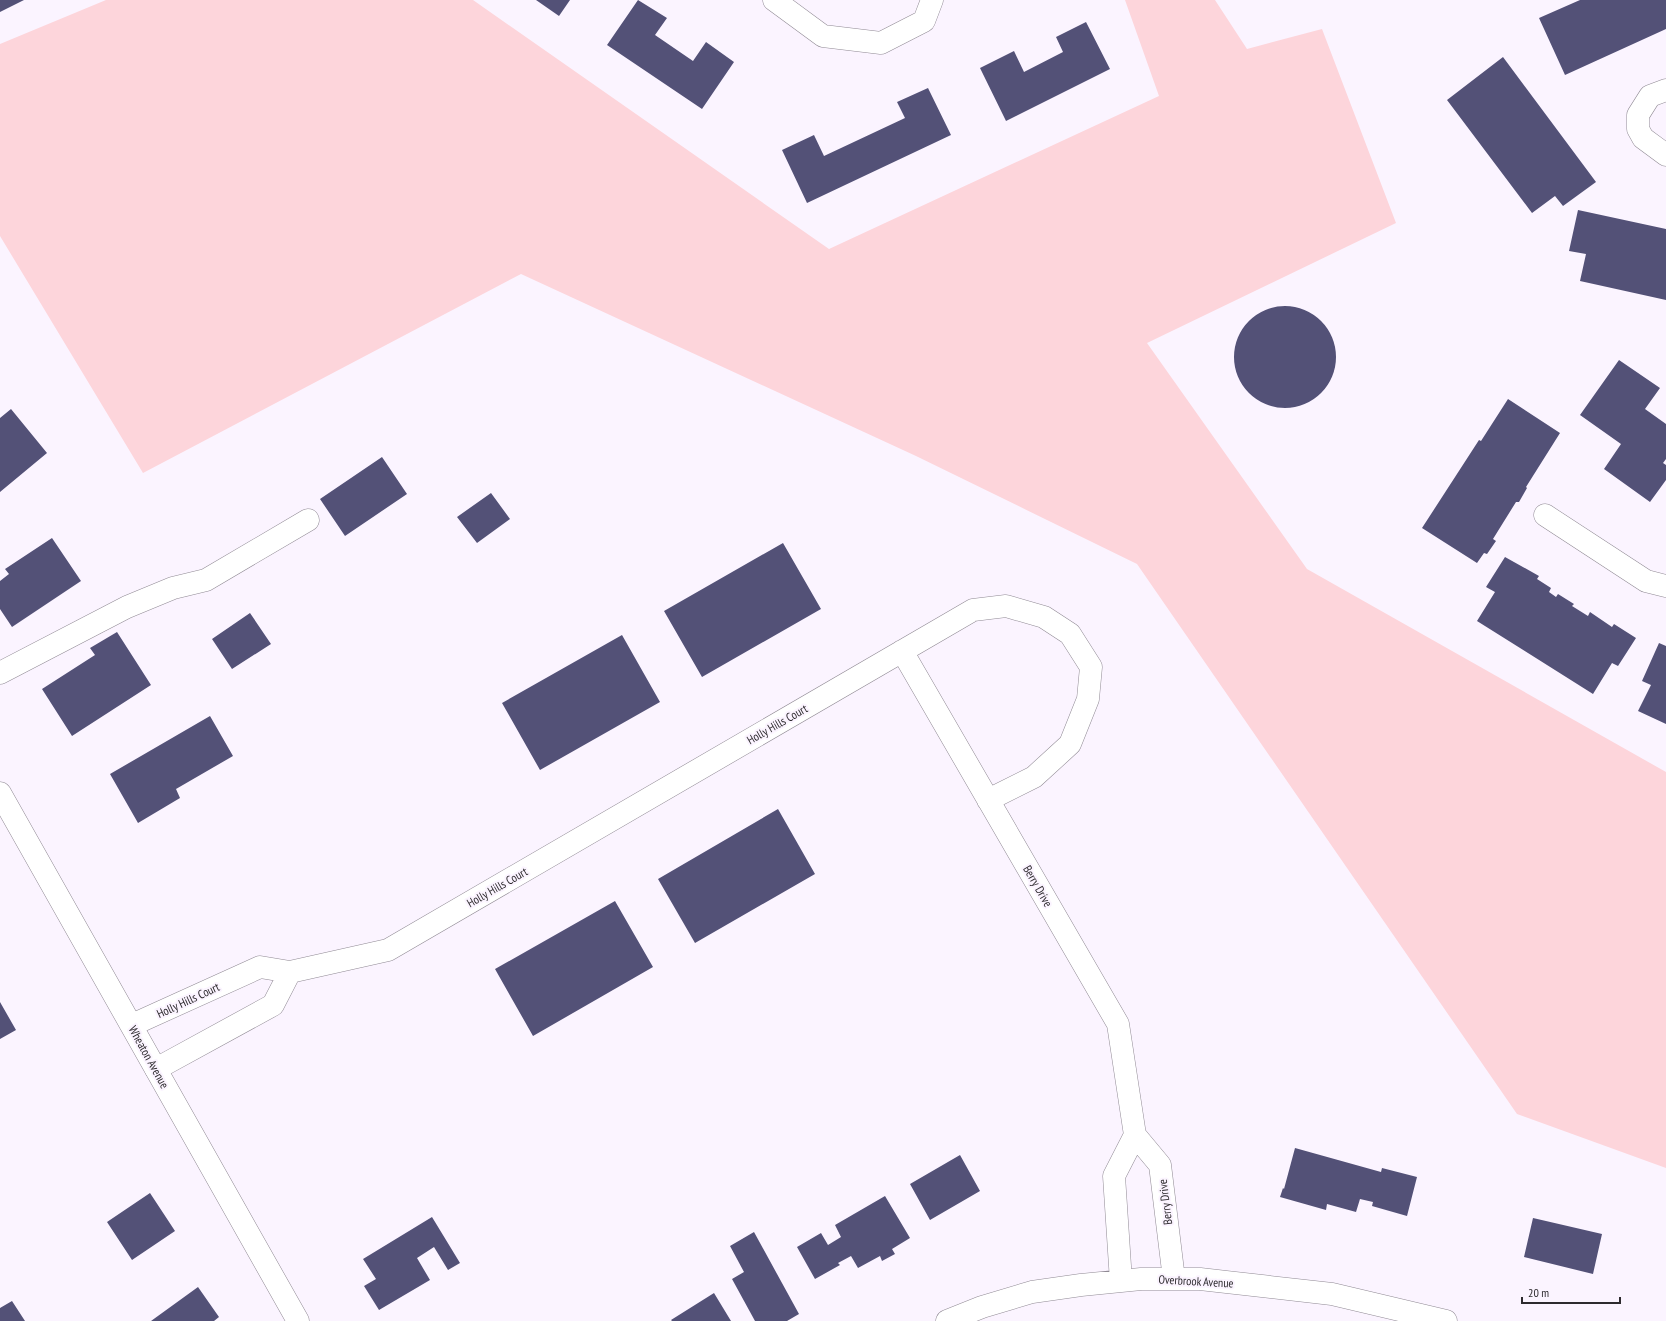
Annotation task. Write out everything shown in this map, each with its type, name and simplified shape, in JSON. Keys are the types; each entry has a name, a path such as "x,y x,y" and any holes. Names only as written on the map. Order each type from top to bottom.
{"street":[{"path":"774,0 823,36 881,43 924,21 932,0"},
{"path":"1666,90 1650,96 1638,115 1638,129 1643,138 1666,156"},
{"path":"1545,515 1646,581 1666,586"},
{"path":"0,673 127,606 173,588 206,580 308,520"},
{"name":"Holly Hills Court","path":"132,1025 260,967 290,972 388,950 973,610 1006,606 1044,617 1070,634 1091,666 1088,699 1070,744 1034,778 988,800"},
{"name":"Berry Drive","path":"902,651 1118,1024 1135,1135 1160,1165 1174,1279"},
{"name":"Wheaton Avenue","path":"0,793 298,1321"},
{"path":"156,1070 273,1005 290,972"},
{"path":"1122,1281 1114,1176 1135,1135"},
{"name":"Overbrook Avenue","path":"947,1321 982,1307 1032,1292 1122,1281 1200,1279 1332,1294 1446,1321"}],"shaded area":[{"path":"106,0 473,0 829,249 1159,96 1125,0 1215,0 1247,49 1322,29 1396,223 1147,343 1307,569 1666,772 1666,1168 1517,1114 1137,564 916,456 521,274 143,473 0,236 0,44"}],"building":[{"path":"0,0 24,0 0,12"},
{"path":"536,0 570,0 559,16"},
{"path":"638,0 667,18 655,35 693,61 706,42 734,62 702,109 607,45"},
{"path":"1580,0 1666,0 1666,29 1565,75 1539,18"},
{"path":"1086,22 1110,69 1006,121 980,68 1014,51 1024,72 1063,52 1056,37"},
{"path":"1503,57 1596,182 1563,206 1555,196 1532,213 1447,100"},
{"path":"928,88 951,135 807,203 782,150 814,135 824,156 905,118 897,102"},
{"path":"1578,210 1666,229 1666,300 1580,281 1586,254 1569,251"},
{"path":"1285,306 1305,310 1313,314 1321,321 1328,329 1332,337 1336,357 1332,377 1328,385 1321,393 1313,400 1305,404 1285,408 1265,404 1257,400 1249,393 1242,385 1238,377 1234,357 1238,337 1242,329 1249,321 1257,314 1265,310"},
{"path":"1619,360 1660,388 1645,409 1666,424 1666,459 1663,463 1666,465 1666,480 1650,502 1604,469 1621,444 1580,415"},
{"path":"1508,399 1560,433 1526,487 1527,488 1519,502 1516,502 1493,539 1496,541 1487,554 1484,553 1477,563 1422,528 1479,440 1481,441"},
{"path":"11,409 47,453 0,492 0,418"},
{"path":"382,457 407,494 345,536 320,499"},
{"path":"491,493 510,519 477,543 457,517"},
{"path":"52,538 81,581 12,627 0,609 0,581 9,574 5,569"},
{"path":"783,543 821,609 702,677 664,611"},
{"path":"1505,557 1539,576 1537,579 1551,588 1549,592 1556,597 1558,594 1574,604 1572,606 1588,616 1590,612 1612,627 1614,624 1636,638 1618,666 1612,663 1593,694 1477,621 1495,592 1486,587"},
{"path":"250,613 271,644 232,669 212,639"},
{"path":"117,632 151,685 72,736 42,689 95,655 90,648"},
{"path":"622,635 660,702 540,770 502,703"},
{"path":"1659,643 1666,646 1666,724 1638,711 1651,685 1642,681"},
{"path":"210,716 233,756 176,789 180,798 138,823 110,774"},
{"path":"778,809 815,874 695,943 658,879"},
{"path":"615,901 653,967 533,1036 495,969"},
{"path":"0,1002 16,1030 0,1039"},
{"path":"1295,1148 1381,1172 1382,1168 1417,1177 1407,1216 1372,1206 1373,1202 1360,1199 1356,1212 1327,1204 1326,1210 1280,1197 1283,1188 1284,1189"},
{"path":"960,1155 980,1191 930,1220 910,1184"},
{"path":"150,1193 175,1231 132,1260 107,1222"},
{"path":"885,1196 910,1238 892,1249 895,1254 882,1261 880,1256 858,1268 851,1256 838,1263 840,1265 815,1279 797,1247 821,1233 828,1245 841,1237 835,1225"},
{"path":"432,1217 460,1263 448,1270 434,1247 417,1258 430,1280 379,1310 364,1286 376,1279 363,1259"},
{"path":"1533,1218 1602,1234 1593,1274 1524,1257"},
{"path":"754,1232 799,1314 787,1321 755,1321 732,1279 744,1272 730,1246"},
{"path":"198,1287 219,1317 214,1321 151,1321"},
{"path":"714,1293 731,1321 671,1320"},
{"path":"12,1301 25,1321 0,1321 0,1308"}]}
